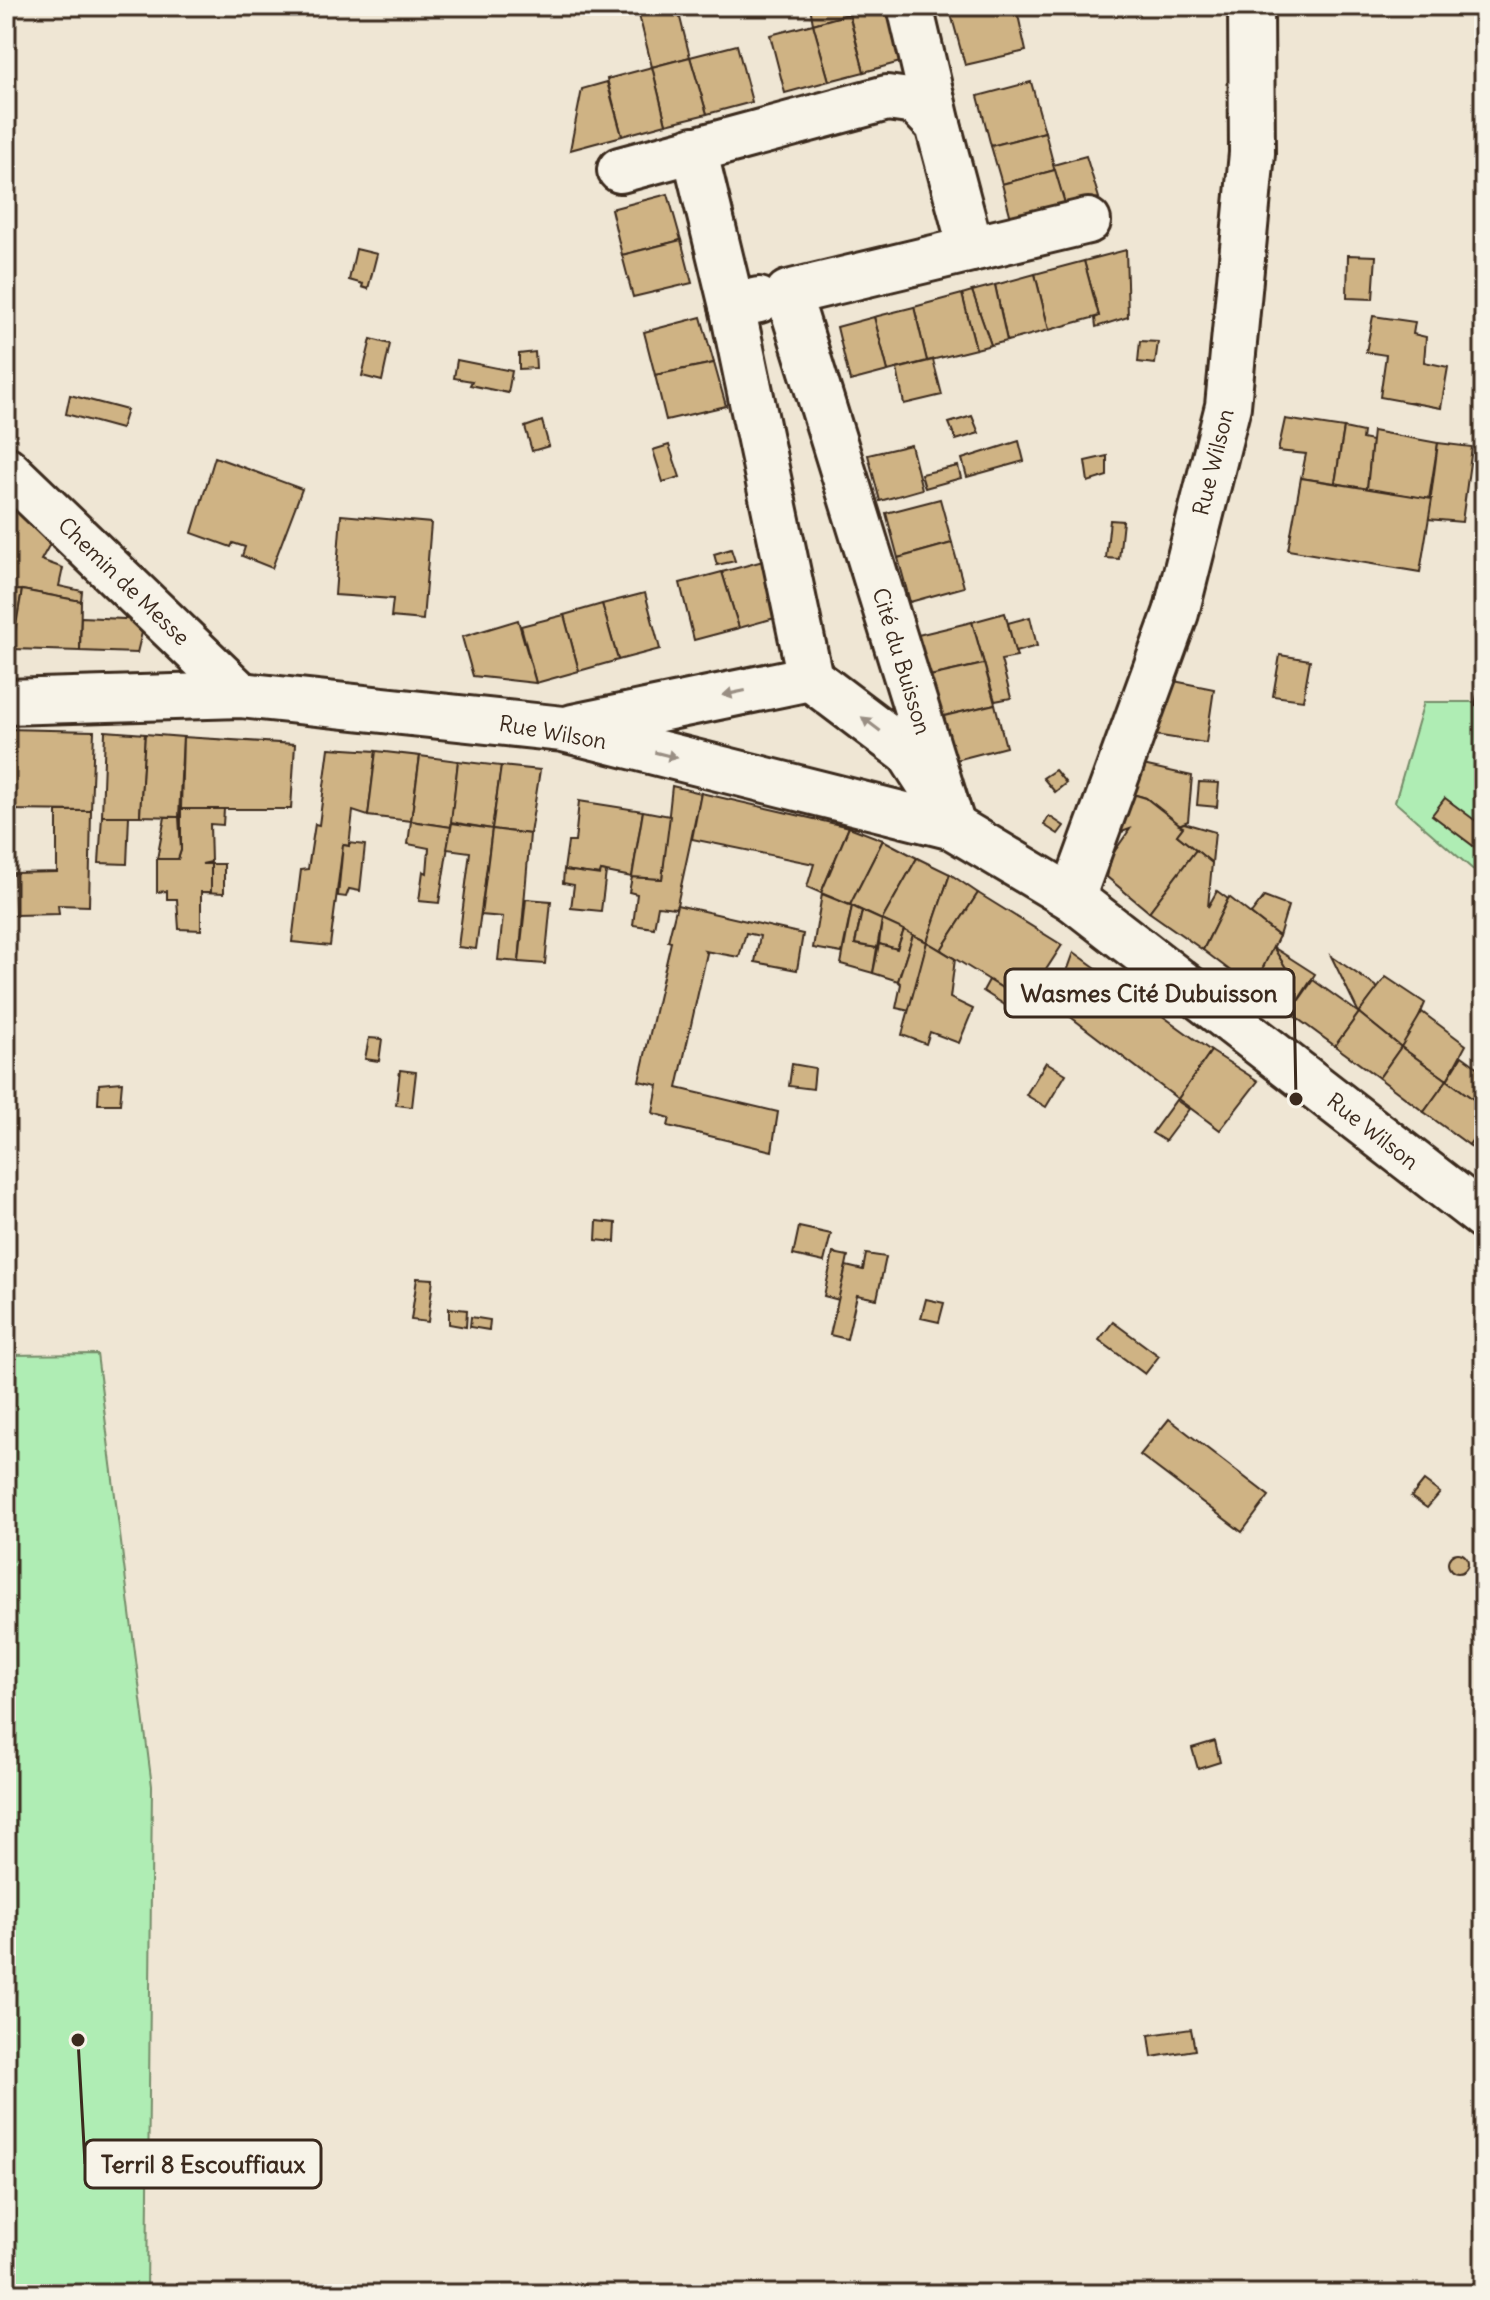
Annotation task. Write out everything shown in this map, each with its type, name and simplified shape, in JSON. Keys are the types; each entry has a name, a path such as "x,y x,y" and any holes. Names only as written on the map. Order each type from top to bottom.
{"street":[{"path":"910,6 971,249"},
{"name":"Rue Wilson","path":"1072,898 1176,613 1228,406 1252,153 1251,6"},
{"path":"620,170 887,98 916,102 938,125"},
{"path":"563,729 810,678 732,306 694,149"},
{"path":"732,306 1088,221"},
{"name":"Cité du Buisson","path":"788,293 953,827"},
{"name":"Chemin de Messe","path":"6,469 241,695"},
{"name":"Cité du Buisson","path":"810,678 909,753 953,827"},
{"name":"Rue Wilson","path":"6,702 241,695 563,729 953,827 1072,898 1484,1217"}],"green space":[{"path":"1424,702 1484,702 1484,879 1395,802"},
{"path":"97,1354 152,1786 147,2294 6,2294 6,1355"}],"building":[{"path":"677,6 690,57 652,67 638,11"},
{"path":"810,6 847,6 849,14 813,24"},
{"path":"879,6 896,6 911,59 864,72 849,14"},
{"path":"1016,6 1026,51 965,65 949,7"},
{"path":"849,14 864,72 829,81 813,24"},
{"path":"813,24 829,81 785,93 770,35"},
{"path":"737,45 752,102 707,114 690,57"},
{"path":"690,57 707,114 666,124 652,67"},
{"path":"652,67 666,124 622,136 607,79"},
{"path":"607,82 622,136 570,150 582,89"},
{"path":"1031,82 1045,132 991,146 978,96"},
{"path":"1045,132 1055,170 1002,184 991,146"},
{"path":"1086,156 1099,198 1066,207 1053,165"},
{"path":"1055,170 1066,207 1012,222 1002,184"},
{"path":"668,194 681,240 622,255 611,209"},
{"path":"681,240 692,283 633,297 622,255"},
{"path":"356,249 377,254 368,289 349,280"},
{"path":"1126,250 1128,317 1096,327 1095,318 1099,316 1084,261"},
{"path":"1348,255 1376,256 1373,299 1347,298"},
{"path":"1084,261 1099,316 1049,330 1035,274"},
{"path":"1035,274 1049,330 1007,341 995,285"},
{"path":"995,285 1007,341 991,345 972,291"},
{"path":"972,291 991,345 976,349 962,294"},
{"path":"962,294 976,349 927,361 914,307"},
{"path":"914,307 927,361 888,371 874,317"},
{"path":"1373,316 1415,322 1413,334 1426,337 1424,362 1448,367 1441,408 1380,397 1386,355 1366,352"},
{"path":"701,317 714,363 655,375 644,332"},
{"path":"874,317 888,371 850,381 837,327"},
{"path":"371,339 390,344 382,381 362,376"},
{"path":"1140,341 1158,342 1155,364 1138,362"},
{"path":"535,352 536,368 519,369 519,354"},
{"path":"457,360 512,371 508,393 470,385 472,381 454,378"},
{"path":"933,360 942,395 904,404 897,369"},
{"path":"714,363 726,406 666,420 655,375"},
{"path":"70,395 127,410 121,429 66,414"},
{"path":"972,416 979,433 956,440 949,423"},
{"path":"1285,419 1344,428 1335,483 1301,478 1306,454 1278,451"},
{"path":"542,421 549,446 532,451 525,427"},
{"path":"1344,428 1363,432 1362,439 1372,441 1367,489 1335,483"},
{"path":"1373,431 1438,443 1429,499 1367,489"},
{"path":"1019,441 1024,461 967,477 962,459"},
{"path":"1438,443 1472,447 1462,522 1428,519"},
{"path":"669,445 680,477 663,482 653,450"},
{"path":"911,445 922,489 880,501 868,455"},
{"path":"1107,456 1107,476 1088,482 1085,461"},
{"path":"215,457 302,489 272,568 242,556 245,547 233,543 231,547 192,533"},
{"path":"958,466 961,478 925,488 921,474"},
{"path":"1301,478 1432,499 1420,572 1288,550"},
{"path":"15,499 55,535 41,560 63,568 59,586 82,591 81,601 22,590 6,591 9,559 6,558 6,534"},
{"path":"940,499 952,543 898,558 886,513"},
{"path":"341,515 431,523 423,620 391,617 393,599 335,595"},
{"path":"1110,520 1123,521 1119,559 1106,558"},
{"path":"952,543 964,587 910,602 898,558"},
{"path":"731,549 735,561 717,565 714,554"},
{"path":"767,560 782,616 739,628 722,572"},
{"path":"722,572 739,628 694,640 680,583"},
{"path":"22,590 12,649 6,648 6,591"},
{"path":"22,590 81,601 80,651 12,649"},
{"path":"645,593 660,649 618,660 602,604"},
{"path":"602,604 618,660 579,671 564,615"},
{"path":"1005,613 1017,657 1001,660 1011,698 995,701 972,622"},
{"path":"564,615 579,671 536,683 521,626"},
{"path":"81,617 145,620 137,653 80,651"},
{"path":"1030,617 1037,646 1015,652 1008,623"},
{"path":"518,620 536,683 473,676 462,637"},
{"path":"972,622 984,664 930,676 918,635"},
{"path":"1280,655 1310,660 1303,700 1273,696"},
{"path":"984,664 995,704 940,717 930,676"},
{"path":"1484,667 1484,707 1475,705"},
{"path":"1159,678 1214,689 1206,743 1148,734"},
{"path":"995,704 1006,747 952,761 940,717"},
{"path":"6,729 94,731 91,811 6,810"},
{"path":"105,731 145,734 140,816 102,816"},
{"path":"145,734 183,737 179,817 140,816"},
{"path":"183,737 295,744 291,809 181,809"},
{"path":"329,748 376,751 368,816 353,811 349,846 343,845 330,946 292,942 301,870 308,869 315,824 319,825"},
{"path":"376,751 420,756 411,821 368,816"},
{"path":"420,756 458,761 451,827 411,821"},
{"path":"458,761 501,766 492,829 451,822"},
{"path":"1134,763 1192,776 1188,821 1179,825 1146,798 1126,792"},
{"path":"501,766 540,770 530,834 492,829"},
{"path":"1055,770 1066,783 1055,792 1043,778"},
{"path":"1199,782 1219,783 1217,807 1197,805"},
{"path":"672,786 701,793 677,905 675,908 658,906 654,928 633,925 637,894 629,892 632,877 662,879"},
{"path":"1126,792 1146,798 1183,827 1177,835 1196,850 1149,912 1107,877 1112,855 1130,829 1116,834"},
{"path":"701,793 849,827 821,893 807,887 814,864 692,839"},
{"path":"1445,798 1484,827 1484,838 1476,848 1432,815"},
{"path":"579,801 643,811 632,877 601,871 600,875 564,870 568,842 575,842"},
{"path":"181,809 224,809 223,825 210,824 211,862 202,864 211,864 211,892 201,892 201,930 179,929 177,899 167,899 167,891 157,892 157,859 178,859 181,850"},
{"path":"57,811 91,811 89,906 58,905 59,914 15,915 14,873 57,872"},
{"path":"643,811 670,816 662,879 632,877"},
{"path":"102,816 129,816 127,864 99,863"},
{"path":"1049,816 1064,826 1058,834 1044,825"},
{"path":"165,817 179,817 181,850 178,859 157,859"},
{"path":"411,821 451,827 439,903 419,901 423,871 427,873 429,848 408,844"},
{"path":"452,823 492,829 476,949 458,947 470,852 447,849"},
{"path":"1184,823 1215,832 1212,863 1177,835 1183,827 1179,825"},
{"path":"849,827 883,840 850,905 821,893"},
{"path":"492,829 530,834 519,962 498,960 503,917 481,915"},
{"path":"883,840 917,858 882,920 850,905"},
{"path":"349,843 365,845 360,891 349,889 346,897 338,896 343,845 349,846"},
{"path":"1196,850 1212,863 1208,907 1217,891 1228,899 1203,950 1149,912"},
{"path":"917,858 950,874 927,942 882,920"},
{"path":"211,864 224,864 224,893 201,892 211,892"},
{"path":"564,870 600,875 601,871 606,872 601,911 571,908 574,885 563,883"},
{"path":"950,874 978,893 941,950 927,942"},
{"path":"978,893 1062,945 1025,1002 941,950"},
{"path":"822,894 852,906 842,953 813,948"},
{"path":"1229,897 1279,936 1253,988 1203,950"},
{"path":"1264,897 1288,906 1279,936 1251,914"},
{"path":"526,899 551,901 545,964 519,962"},
{"path":"677,905 803,934 797,970 755,962 760,936 746,933 739,957 705,951 677,1088 778,1112 772,1151 668,1126 670,1118 653,1113 658,1085 639,1081"},
{"path":"852,906 862,911 855,944 877,948 873,973 841,964"},
{"path":"862,911 882,920 877,948 855,944"},
{"path":"882,920 904,930 897,949 879,944"},
{"path":"904,930 913,935 898,981 873,973 879,944 897,949"},
{"path":"913,935 927,942 910,1011 896,1008 901,984 898,981"},
{"path":"927,942 955,959 950,998 973,1009 959,1043 930,1032 926,1044 902,1035"},
{"path":"1273,947 1315,974 1290,1013 1268,999 1286,968"},
{"path":"1273,947 1286,968 1268,999 1253,988"},
{"path":"1074,952 1211,1051 1178,1099 1055,1005"},
{"path":"1331,956 1378,988 1359,1013"},
{"path":"1386,977 1425,1003 1414,1029 1401,1047 1359,1013"},
{"path":"989,980 1020,999 1013,1010 983,991"},
{"path":"1313,980 1359,1013 1335,1046 1290,1013"},
{"path":"1422,1012 1466,1045 1447,1080 1401,1047"},
{"path":"1359,1013 1401,1047 1379,1078 1335,1046"},
{"path":"369,1038 382,1039 379,1061 365,1059"},
{"path":"1401,1047 1447,1080 1424,1112 1379,1078"},
{"path":"1211,1051 1258,1081 1220,1130 1178,1099"},
{"path":"1462,1056 1484,1072 1484,1107 1447,1080"},
{"path":"1046,1062 1066,1074 1046,1107 1026,1095"},
{"path":"792,1064 815,1068 813,1089 789,1086"},
{"path":"400,1070 416,1072 412,1107 396,1105"},
{"path":"1447,1080 1484,1107 1484,1124 1469,1145 1424,1112"},
{"path":"122,1082 120,1104 98,1104 99,1084"},
{"path":"1176,1100 1189,1109 1165,1141 1152,1133"},
{"path":"1484,1124 1484,1156 1469,1145"},
{"path":"597,1221 616,1223 615,1242 596,1240"},
{"path":"799,1227 831,1234 824,1262 793,1255"},
{"path":"833,1253 848,1256 839,1300 824,1296"},
{"path":"866,1254 886,1257 877,1299 857,1295 847,1339 830,1335 846,1266 863,1270"},
{"path":"417,1278 433,1279 428,1322 411,1320"},
{"path":"926,1299 944,1303 939,1322 921,1318"},
{"path":"449,1308 467,1310 466,1327 449,1324"},
{"path":"471,1317 490,1320 489,1330 470,1327"},
{"path":"1113,1322 1159,1356 1145,1374 1099,1340"},
{"path":"1169,1419 1269,1496 1242,1532 1140,1455"},
{"path":"1424,1481 1440,1493 1427,1508 1411,1497"},
{"path":"1458,1553 1465,1556 1468,1563 1465,1570 1458,1573 1451,1570 1448,1563 1451,1556"},
{"path":"1215,1741 1220,1762 1198,1769 1192,1748"},
{"path":"1191,2029 1195,2050 1152,2057 1149,2035"}],"place":[{"name":"Wasmes Cité Dubuisson","path":"1296,1099"},
{"name":"Terril 8 Escouffiaux","path":"78,2040"}]}
